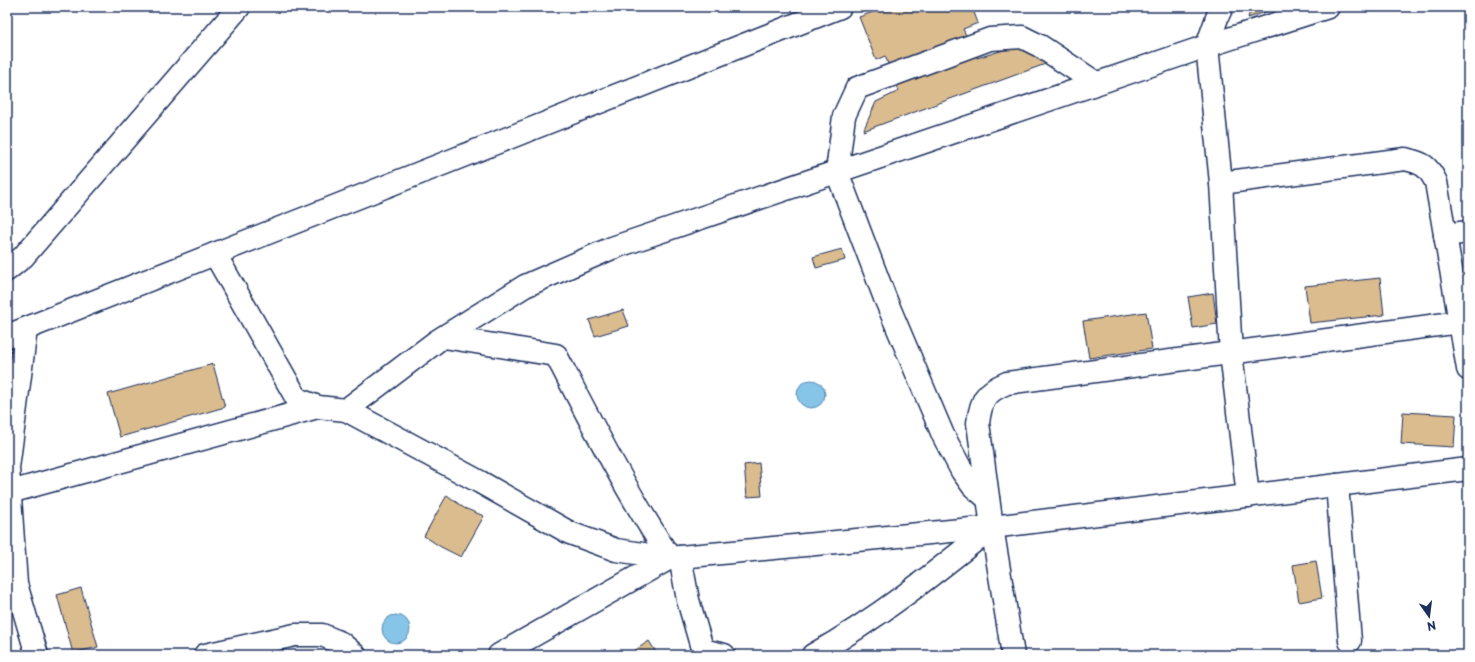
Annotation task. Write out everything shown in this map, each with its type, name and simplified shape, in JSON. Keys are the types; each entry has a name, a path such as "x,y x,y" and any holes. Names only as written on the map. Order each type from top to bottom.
{"street":[{"path":"7,270 22,257 239,7"},
{"path":"37,655 16,584 8,468 16,333 840,7"},
{"path":"1222,7 1207,46 1221,183 1231,353 1248,496"},
{"path":"346,410 444,337 525,286 612,248 1096,83 1328,7"},
{"path":"988,499 973,486 962,471 943,435 885,298 837,172 844,116 857,88 990,40 1022,37 1040,46 1096,83"},
{"path":"1221,183 1405,159 1419,162 1430,170 1436,182 1468,369"},
{"path":"1445,235 1468,232"},
{"path":"215,254 297,399 318,407 346,410 480,482 570,533 616,550 675,558 992,527 1468,469"},
{"path":"1013,655 992,527 978,423 980,408 994,388 1007,383 1460,322"},
{"path":"444,337 556,355 616,470 647,523 675,558 703,652 724,655"},
{"path":"10,492 318,407"},
{"path":"1337,485 1350,642"},
{"path":"814,655 843,638 927,580 992,527"},
{"path":"499,655 675,558"},
{"path":"205,655 295,635 308,635 322,636 341,643 355,655"}],"water":[{"path":"811,380 821,384 825,394 821,404 811,408 801,404 797,394 801,384"},
{"path":"396,615 406,619 410,629 406,639 396,643 386,639 382,629 386,619"}],"building":[{"path":"887,7 972,7 978,23 963,29 977,58 1014,47 1059,59 863,131 876,102 899,91 885,56 876,60 859,17"},
{"path":"1251,7 1280,7 1248,18"},
{"path":"842,249 845,260 816,268 813,257"},
{"path":"1380,278 1384,315 1310,323 1305,286"},
{"path":"1213,293 1217,324 1193,328 1188,297"},
{"path":"623,310 629,326 595,336 589,320"},
{"path":"1146,312 1152,349 1089,358 1083,321"},
{"path":"213,364 225,407 120,437 108,394"},
{"path":"1403,412 1456,415 1454,447 1401,444"},
{"path":"759,463 762,496 747,497 744,465"},
{"path":"447,495 464,508 484,516 461,557 424,536"},
{"path":"1316,561 1322,598 1299,602 1293,565"},
{"path":"81,588 98,647 73,653 57,595"},
{"path":"649,641 658,655 628,655"}]}
